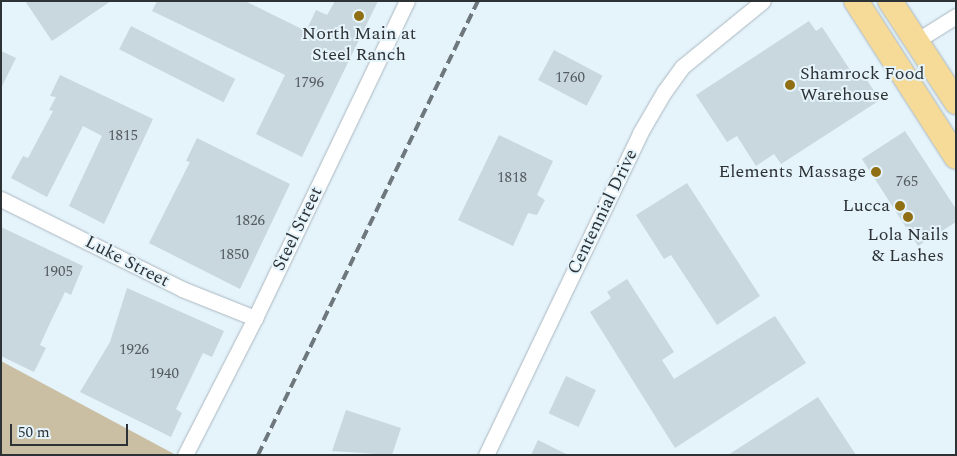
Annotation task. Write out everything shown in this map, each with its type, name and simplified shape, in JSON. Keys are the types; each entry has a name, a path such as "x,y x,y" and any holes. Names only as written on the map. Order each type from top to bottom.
{"main road":[{"path":"856,1 956,157"},
{"path":"890,1 956,102"}],"street":[{"name":"Steel Street","path":"185,455 255,318 407,1"},
{"name":"Centennial Drive","path":"486,455 640,133 664,92 682,68 763,1"},
{"path":"916,41 956,16"},
{"name":"Luke Street","path":"1,199 182,289 255,318"}],"shaded area":[{"path":"1,361 176,455 1,455"}],"building":[{"path":"25,1 111,1 52,41"},
{"path":"157,1 245,1 306,31 316,10 327,15 335,1 378,1 302,157 256,134 285,75 152,11"},
{"name":"Shamrock Food Warehouse","path":"809,21 816,31 822,27 854,76 861,71 880,100 781,164 774,154 756,166 737,136 727,142 696,95"},
{"path":"131,26 235,79 223,102 119,49"},
{"path":"554,50 603,76 587,106 538,80"},
{"path":"1,51 16,58 1,88"},
{"path":"60,75 153,119 104,224 69,206 102,136 83,126 47,197 11,178 23,156 28,158 53,111 49,110 56,97 50,96"},
{"path":"905,131 956,209 956,222 918,246 862,159"},
{"path":"499,135 553,161 537,195 545,200 537,215 528,213 513,246 458,220"},
{"path":"197,138 290,184 240,289 149,243 190,162 186,161"},
{"path":"687,183 760,296 717,325 671,255 664,259 636,215"},
{"path":"1,227 83,266 71,295 65,292 51,321 40,345 46,348 34,372 1,356"},
{"path":"627,279 674,352 662,360 674,379 775,316 806,363 675,448 590,312 611,298 607,292"},
{"path":"127,288 224,331 212,357 203,353 176,409 182,413 171,437 80,392 110,342"},
{"path":"566,376 596,390 579,427 549,413"},
{"path":"818,397 856,455 728,455"},
{"path":"346,410 401,428 392,455 332,451"},
{"path":"538,440 568,455 531,455"}],"railway":[{"path":"258,455 478,1"}],"place":[{"name":"North Main at Steel Ranch","path":"359,16"},
{"name":"Shamrock Food Warehouse","path":"790,85"},
{"name":"Elements Massage","path":"876,172"},
{"name":"Lucca","path":"900,206"},
{"name":"Lola Nails & Lashes","path":"908,217"}]}
